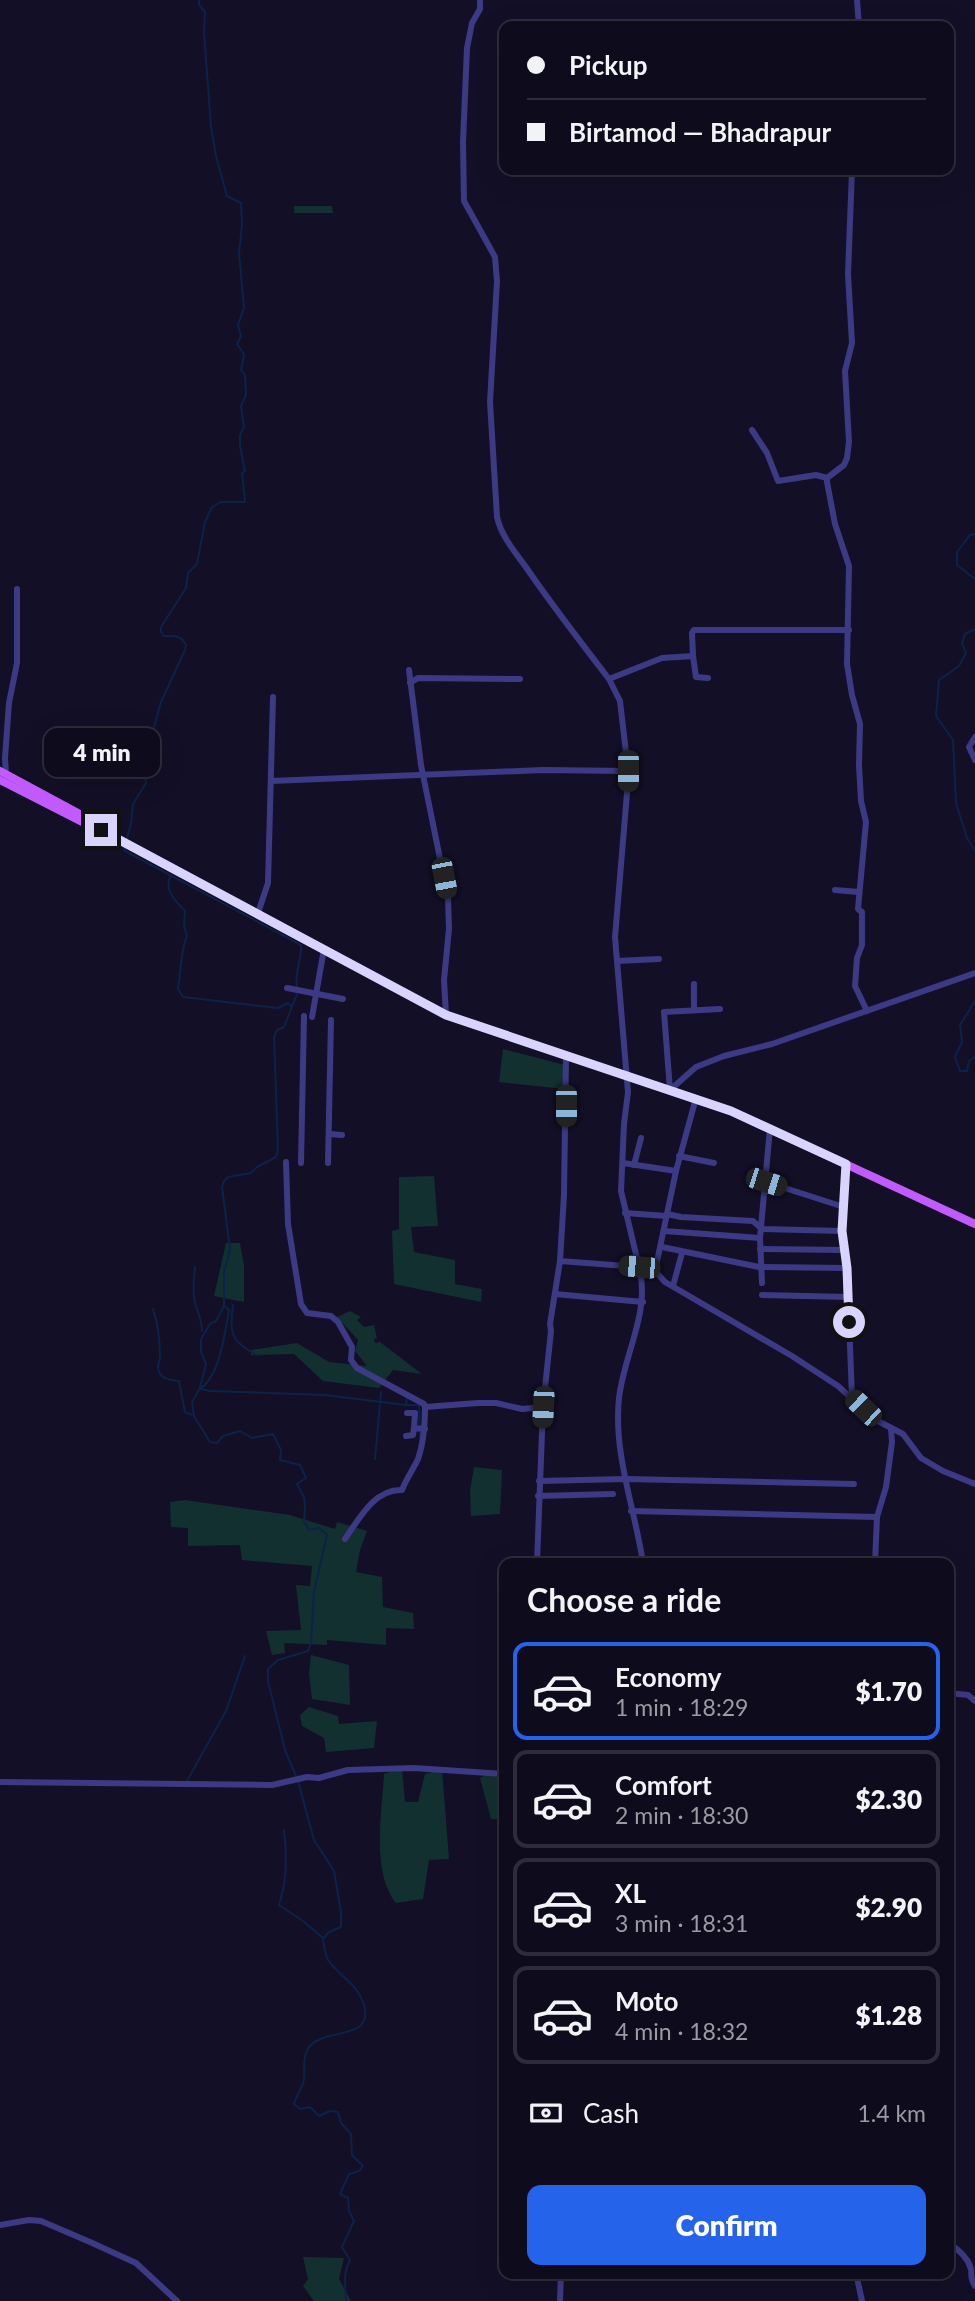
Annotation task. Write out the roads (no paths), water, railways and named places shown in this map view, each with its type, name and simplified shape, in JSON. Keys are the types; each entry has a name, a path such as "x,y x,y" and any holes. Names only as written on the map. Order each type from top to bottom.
{"main road":[{"path":"2,775 78,813 101,830 446,1015 696,1098 770,1128 975,1223"}],"street":[{"path":"480,0 480,9 472,23 467,48 463,142 464,201 495,257 497,281 490,402 497,517 504,537 550,603 609,679 620,701 628,771 615,937 628,1076 621,1191 644,1283 643,1301 619,1398 620,1439 631,1511 642,1558"},
{"path":"857,0 859,21"},
{"path":"827,478 844,465 849,442 845,370 852,343 848,274 852,175"},
{"path":"752,430 767,453 778,481 816,475 827,478"},
{"path":"827,478 835,524 849,566 847,664 860,724 861,801 866,822 858,909 862,912 862,944 856,958 855,986 867,1011"},
{"path":"2,775 9,703 17,663 17,589"},
{"path":"708,678 696,677 692,633 694,629 849,630"},
{"path":"609,679 662,658 693,656"},
{"path":"409,670 423,776 447,898 449,929 444,980 446,1015"},
{"path":"410,683 418,678 520,679"},
{"path":"258,913 268,883 273,697"},
{"path":"975,737 969,747 975,760"},
{"path":"271,780 542,771 628,771"},
{"path":"835,890 859,892"},
{"path":"312,1017 324,949"},
{"path":"617,961 659,959"},
{"path":"670,1090 696,1067 724,1056 772,1044 975,973"},
{"path":"694,984 694,1010"},
{"path":"287,988 343,999"},
{"path":"670,1090 664,1012 720,1009"},
{"path":"301,1163 304,1016"},
{"path":"328,1163 331,1020"},
{"path":"537,1558 543,1407 560,1261 564,1195 566,1056"},
{"path":"696,1098 679,1156 655,1271 659,1278 792,1356 852,1397 874,1419 903,1434 921,1458 943,1471 975,1484"},
{"path":"762,1283 760,1238 770,1128"},
{"path":"329,1134 342,1135"},
{"path":"634,1165 641,1138"},
{"path":"679,1156 714,1163"},
{"path":"286,1162 288,1224 301,1304 307,1313 331,1316 338,1322 352,1347 351,1360 357,1368 424,1404 425,1407 425,1429 417,1461 402,1490 383,1493 345,1539"},
{"path":"623,1163 676,1171"},
{"path":"846,1164 842,1231 847,1268 852,1397"},
{"path":"766,1182 844,1207"},
{"path":"625,1213 753,1221 762,1229 842,1231"},
{"path":"664,1231 760,1238"},
{"path":"662,1247 760,1267 847,1268"},
{"path":"760,1249 844,1250"},
{"path":"673,1286 682,1252"},
{"path":"560,1261 639,1267 655,1271"},
{"path":"555,1294 643,1301"},
{"path":"762,1295 848,1297"},
{"path":"425,1407 478,1403 496,1403 522,1409 543,1407"},
{"path":"406,1436 413,1435 415,1413 407,1413"},
{"path":"414,1428 425,1429"},
{"path":"875,1558 877,1517 886,1487 892,1442 891,1429"},
{"path":"539,1480 626,1479 854,1484"},
{"path":"538,1496 613,1494"},
{"path":"631,1511 877,1517"},
{"path":"954,1694 968,1695 975,1701"},
{"path":"0,1782 272,1785 319,1778 348,1770 499,1774"},
{"path":"0,2225 29,2220 41,2221 90,2242 136,2263 177,2301"},
{"path":"954,2246 971,2268 971,2281 975,2286"},
{"path":"561,2279 561,2301"},
{"path":"857,2279 862,2301"}],"waterway":[{"path":"126,841 133,804 146,783 145,760 161,702 186,645 179,638 164,636 161,627 186,588 188,573 197,564 205,522 212,507 221,502 245,502 242,473 245,471 240,446 240,435 244,427 241,406 246,395 245,375 241,370 244,354 237,344 241,336 238,325 244,308 239,253 241,203 227,196 216,156 211,127 205,12 199,5 199,0"},
{"path":"975,534 970,535 957,552 957,565 975,579"},
{"path":"975,629 965,634 962,643 966,653 959,666 939,680 936,716 953,740 956,803 967,838 975,851"},
{"path":"124,846 125,851 301,945 297,988"},
{"path":"170,877 170,891 185,911 184,926 187,936 178,989 183,997 278,1008 288,1003 291,1006"},
{"path":"296,1776 285,1750 268,1681 268,1669 278,1660 308,1651 311,1643 314,1592 327,1535 319,1528 309,1530 304,1521 304,1497 297,1484 306,1478 300,1465 280,1460 281,1450 273,1434 252,1438 240,1431 223,1436 217,1443 210,1442 194,1416 192,1402 200,1388 206,1364 201,1352 201,1339 224,1306 224,1272 230,1249 222,1187 228,1177 251,1173 276,1157 278,1150 274,1037 277,1030 284,1027 297,994"},
{"path":"975,1001 960,1025 962,1042 955,1057 960,1071 967,1071 969,1061 975,1057"},
{"path":"195,1267 194,1294 202,1331"},
{"path":"233,1305 231,1323 234,1336 242,1346 257,1355"},
{"path":"201,1388 213,1373 221,1352 229,1310 224,1306"},
{"path":"153,1309 159,1338 158,1370 165,1378 179,1381 185,1412 192,1415"},
{"path":"201,1389 325,1395 406,1405"},
{"path":"375,1459 381,1392"},
{"path":"407,1397 406,1405 419,1405 420,1438"},
{"path":"187,1781 226,1711 245,1656"},
{"path":"298,1781 314,1840 334,1871 341,1912 341,1927 329,1932 323,1939 326,1955 360,1996 365,2015 363,2023 356,2029 326,2037 309,2047 303,2082 294,2104 300,2109 310,2107 319,2116 330,2111 338,2112 341,2123 351,2134 352,2155 363,2166 359,2171 349,2174 340,2194 348,2198 349,2211 354,2221 342,2247 350,2260 345,2275 346,2301"},
{"path":"284,1830 286,1868 279,1905 323,1938"}]}
